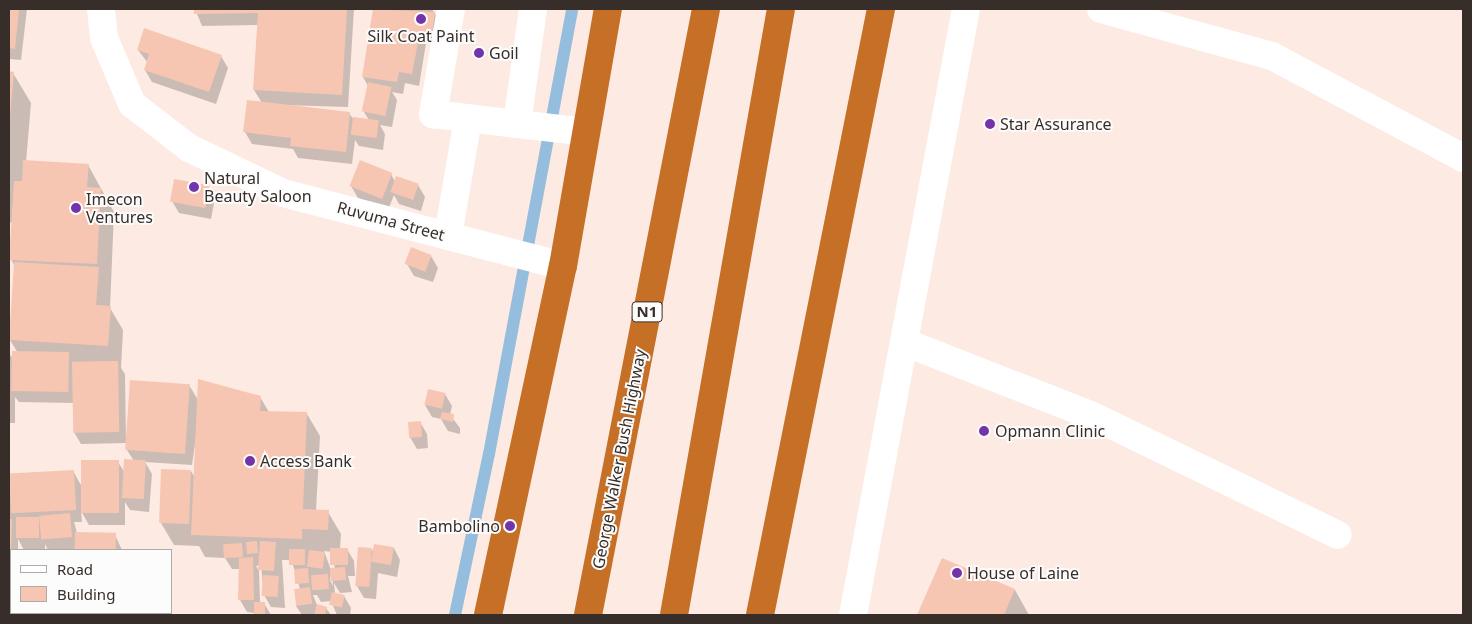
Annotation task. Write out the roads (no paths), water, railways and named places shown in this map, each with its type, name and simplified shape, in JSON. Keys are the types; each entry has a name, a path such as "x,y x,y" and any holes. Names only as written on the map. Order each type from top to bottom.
{"highway":[{"path":"488,615 563,266 608,9"},
{"name":"George Walker Bush Highway","path":"588,615 706,9"},
{"path":"674,615 781,9"},
{"path":"760,615 881,9"}],"street":[{"name":"Ruvuma Street","path":"100,9 104,38 132,104 189,148 283,193 563,266"},
{"path":"451,9 433,114 586,132"},
{"path":"518,124 533,9"},
{"path":"853,615 966,9"},
{"path":"1101,9 1272,56 1463,158"},
{"path":"448,236 468,118"},
{"path":"904,342 1093,416 1338,535"}],"waterway":[{"path":"455,615 489,454 572,9"}],"place":[{"name":"Silk Coat Paint","path":"421,19"},
{"name":"Goil","path":"479,53"},
{"name":"Star Assurance","path":"990,124"},
{"name":"Natural Beauty Saloon","path":"194,187"},
{"name":"Imecon Ventures","path":"76,208"},
{"name":"Opmann Clinic","path":"984,431"},
{"name":"Access Bank","path":"250,461"},
{"name":"Bambolino","path":"510,526"},
{"name":"House of Laine","path":"957,573"}]}
